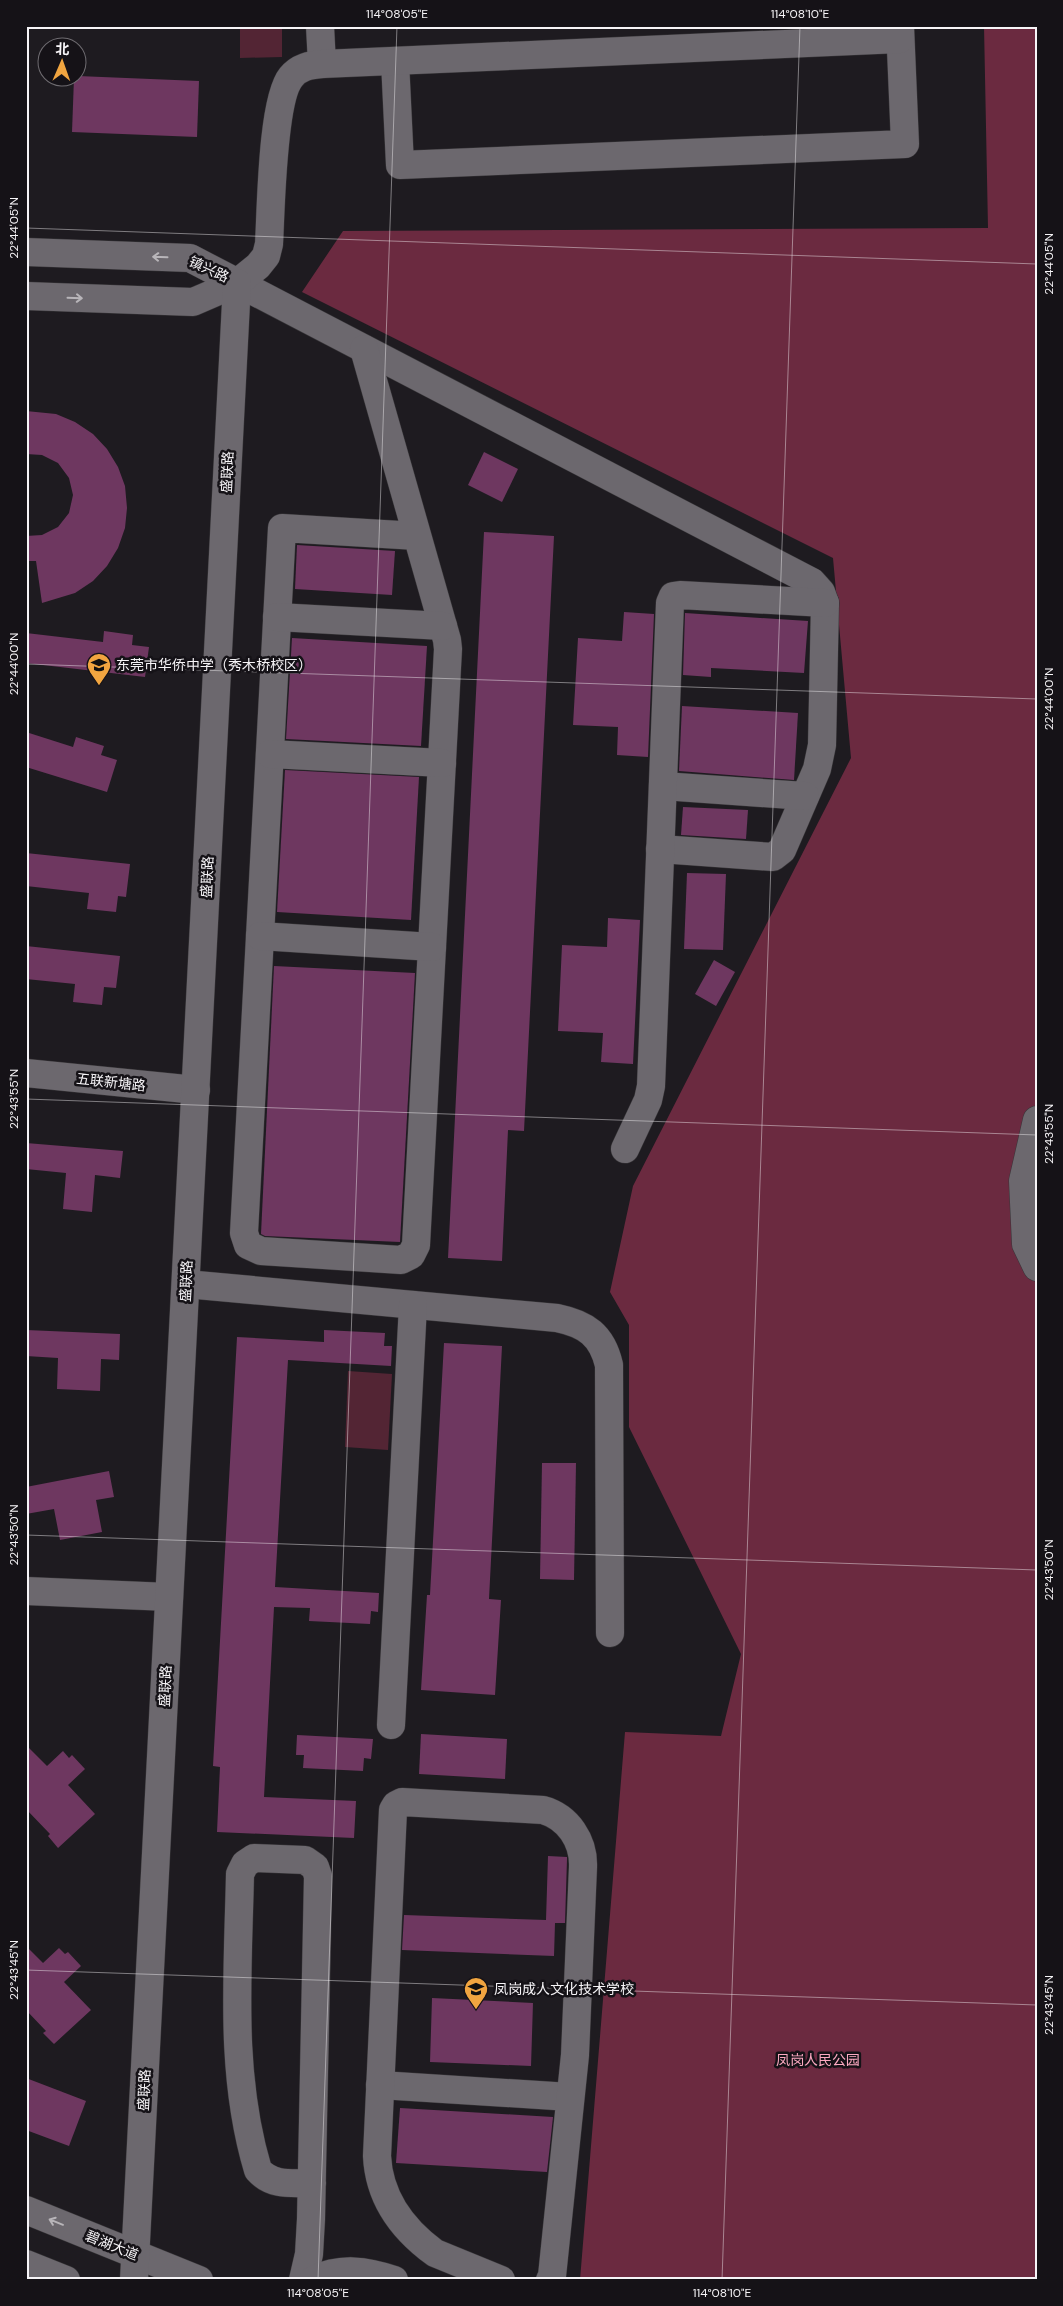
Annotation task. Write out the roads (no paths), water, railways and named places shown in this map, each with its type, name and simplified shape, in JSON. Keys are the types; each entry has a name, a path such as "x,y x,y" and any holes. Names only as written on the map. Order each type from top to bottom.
{"street":[{"path":"320,26 322,64"},
{"path":"395,61 400,165 905,144 900,33 322,64 303,68 290,78 286,85 280,108 274,155 269,244 266,256 258,266 237,282 812,582 821,592 825,603 822,745 817,769 782,850 773,857 660,849"},
{"name":"镇兴路","path":"26,252 190,258 237,282"},
{"name":"镇兴路","path":"26,296 193,302 237,282"},
{"name":"盛联路","path":"135,2267 237,282"},
{"path":"364,349 443,626 448,648 416,1245 412,1256 400,1260 261,1251 248,1245 244,1233 282,528 417,536"},
{"path":"625,1148 648,1100 651,1086 670,603 673,596 680,595 825,603"},
{"path":"277,616 443,626"},
{"path":"270,754 442,763"},
{"path":"663,786 805,796"},
{"path":"260,936 432,947"},
{"name":"五联新塘路","path":"26,1073 196,1090"},
{"path":"1037,1120 1023,1181 1026,1244 1037,1267"},
{"path":"186,1284 573,1321 586,1328 597,1338 606,1351 609,1365 610,1633"},
{"path":"391,1725 414,1305"},
{"path":"26,1591 170,1597"},
{"path":"501,2280 435,2253 420,2240 388,2203 378,2172 380,2085 393,1810 396,1804 402,1802 534,1809 551,1812 565,1822 579,1842 584,1858 575,2055 552,2276 550,2280"},
{"path":"303,2280 308,2254 312,2184 318,1876 315,1867 305,1860 254,1858 245,1864 240,1874 237,2040 244,2096 258,2170 265,2178 275,2182 312,2184"},
{"path":"380,2085 570,2098"},
{"name":"碧湖大道","path":"26,2210 135,2267 199,2280"},
{"path":"26,2264 66,2280"},
{"path":"313,2280 330,2273 348,2270 366,2272 394,2280"}],"place":[{"name":"东莞市华侨中学（秀木桥校区）","path":"99,686"},
{"name":"凤岗成人文化技术学校","path":"476,2010"}],"park label":[{"name":"凤岗人民公园","path":"818,2060"}]}
